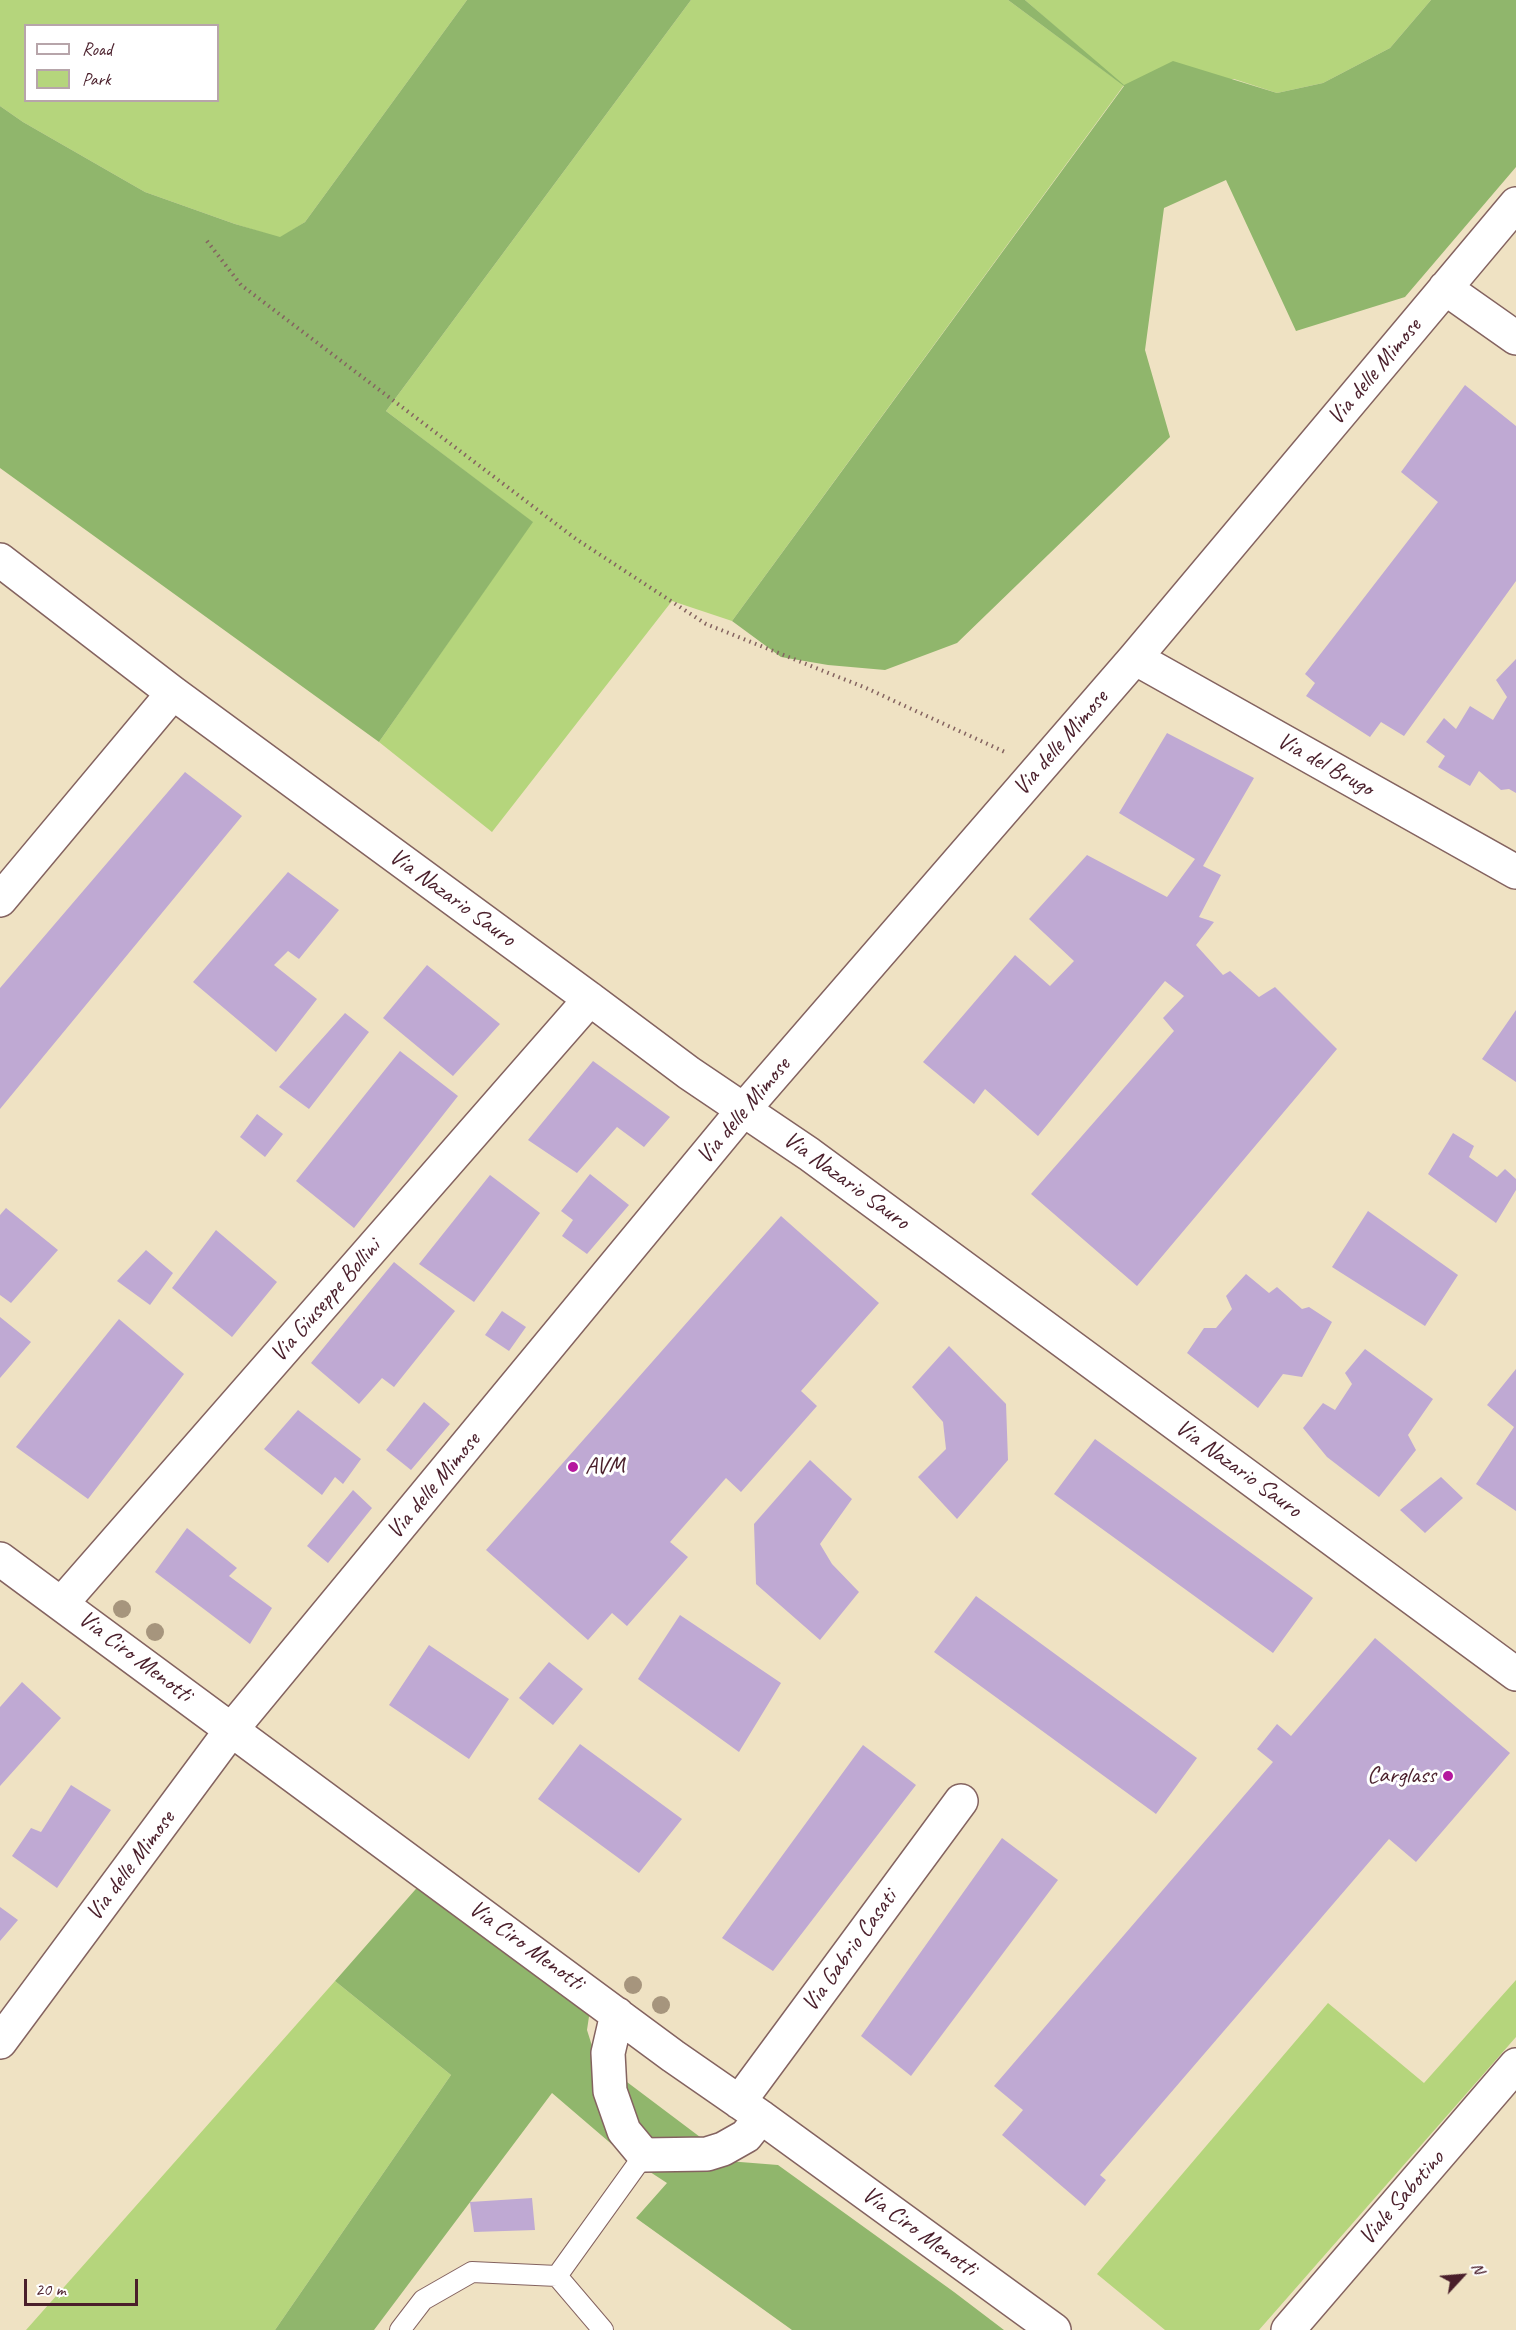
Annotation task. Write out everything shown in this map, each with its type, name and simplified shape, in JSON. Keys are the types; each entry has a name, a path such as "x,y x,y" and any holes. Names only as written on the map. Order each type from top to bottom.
{"street":[{"name":"Via delle Mimose","path":"0,2042 232,1729 745,1108 1135,658 1516,204"},
{"path":"1445,288 1516,338"},
{"name":"Via Nazario Sauro","path":"0,560 173,693 689,1072 745,1108 1516,1674"},
{"name":"Via del Brugo","path":"1135,658 1516,872"},
{"path":"0,900 173,693"},
{"name":"Via Giuseppe Bollini","path":"62,1604 590,999"},
{"name":"Via Ciro Menotti","path":"0,1559 673,2056 1054,2330"},
{"name":"Via Gabrio Casati","path":"644,2155 707,2154 723,2149 746,2136 750,2110 961,1801"},
{"path":"617,2014 608,2053 610,2091 624,2131 644,2155"},
{"name":"Viale Sabotino","path":"1288,2330 1516,2065"}],"lane":[{"path":"557,2276 644,2155"},
{"path":"400,2330 423,2300 472,2272 557,2276 603,2330"}],"path":[{"path":"207,241 242,285 251,292 576,538 706,624 866,688 1040,768"}],"green space":[{"path":"0,0 467,0 305,222 280,238 145,192 23,122 0,106"},
{"path":"467,0 691,0 386,411 533,522 379,742 0,468 0,106 23,122 145,192 235,224 280,237 305,222"},
{"path":"691,0 1008,0 1115,79 1025,0 1431,0 1390,48 1323,83 1277,93 1234,79 1124,85 732,621 672,601 492,832 379,742 532,522 386,411"},
{"path":"1008,0 1025,0 1124,85 1173,61 1277,93 1323,83 1390,48 1431,0 1516,0 1516,167 1405,297 1296,331 1226,180 1164,208 1145,350 1170,437 957,643 885,670 828,665 781,657 732,621 1124,86"},
{"path":"422,1882 591,2003 587,2030 621,2138 615,2147 552,2093 374,2330 275,2330 451,2075 335,1981"},
{"path":"1516,1980 1516,2037 1259,2330 1165,2330 1097,2274 1328,2003 1424,2083"},
{"path":"335,1981 451,2075 275,2330 26,2330"},
{"path":"619,2076 708,2143 648,2148"},
{"path":"677,2157 778,2165 1004,2330 792,2330 636,2218 667,2183 647,2170"}],"building":[{"path":"1465,385 1516,426 1516,581 1404,736 1381,722 1370,737 1306,696 1315,683 1305,674 1438,502 1401,472"},
{"path":"1516,659 1516,793 1509,789 1501,790 1479,771 1470,786 1438,767 1445,756 1426,742 1444,718 1456,729 1470,706 1493,720 1507,697 1496,680"},
{"path":"1167,733 1254,778 1203,866 1221,875 1199,917 1214,922 1196,945 1223,975 1230,971 1259,997 1275,987 1337,1049 1137,1286 1031,1194 1174,1031 1163,1018 1184,996 1165,981 1038,1136 985,1089 974,1104 923,1062 1015,955 1050,986 1074,961 1029,919 1087,855 1167,897 1195,859 1119,813"},
{"path":"185,772 242,816 0,1109 0,988"},
{"path":"288,872 339,910 299,959 288,951 274,965 317,999 276,1052 193,982"},
{"path":"427,965 500,1024 453,1076 383,1018"},
{"path":"1516,1010 1516,1082 1482,1059"},
{"path":"345,1013 369,1032 309,1109 279,1087"},
{"path":"400,1051 458,1096 354,1228 296,1181"},
{"path":"593,1061 670,1117 644,1147 617,1127 577,1173 528,1140"},
{"path":"257,1114 283,1134 265,1157 240,1137"},
{"path":"1453,1133 1474,1146 1469,1157 1497,1177 1505,1169 1516,1179 1516,1190 1496,1223 1428,1174"},
{"path":"590,1174 629,1205 587,1254 562,1236 573,1220 561,1211"},
{"path":"490,1175 540,1213 474,1302 419,1264"},
{"path":"6,1208 58,1250 11,1303 0,1295 0,1215"},
{"path":"1368,1211 1458,1275 1425,1326 1332,1267"},
{"path":"781,1216 879,1303 801,1391 817,1406 741,1492 726,1478 670,1542 688,1557 627,1626 612,1613 588,1640 486,1550"},
{"path":"216,1230 277,1282 232,1337 172,1288"},
{"path":"146,1250 173,1273 150,1305 117,1281"},
{"path":"394,1262 455,1311 394,1387 382,1378 359,1404 311,1363"},
{"path":"1246,1274 1269,1293 1277,1287 1302,1309 1309,1307 1332,1322 1302,1377 1283,1374 1258,1408 1187,1353 1204,1328 1216,1328 1232,1309 1226,1296"},
{"path":"502,1311 526,1327 509,1351 485,1335"},
{"path":"0,1317 31,1342 0,1378"},
{"path":"119,1319 184,1374 88,1499 16,1447"},
{"path":"949,1346 1006,1404 1008,1460 957,1519 918,1477 946,1449 943,1422 912,1387"},
{"path":"1365,1349 1433,1399 1408,1435 1416,1450 1379,1497 1327,1457 1303,1428 1323,1403 1335,1410 1352,1384 1345,1373"},
{"path":"1516,1369 1516,1511 1476,1484 1514,1427 1487,1405"},
{"path":"424,1402 450,1424 411,1470 386,1450"},
{"path":"298,1410 361,1459 343,1484 335,1477 322,1495 264,1449"},
{"path":"1095,1439 1313,1598 1273,1653 1054,1494"},
{"path":"810,1460 852,1499 820,1544 832,1564 859,1592 820,1640 756,1584 754,1524"},
{"path":"1441,1477 1463,1498 1425,1533 1400,1510"},
{"path":"353,1490 372,1508 328,1563 307,1546"},
{"path":"187,1528 237,1568 229,1576 272,1608 250,1644 155,1572"},
{"path":"976,1596 1197,1758 1156,1814 934,1652"},
{"path":"680,1615 781,1683 739,1752 638,1679"},
{"path":"1375,1638 1510,1753 1416,1862 1389,1839 1100,2175 1106,2180 1085,2206 1002,2135 1023,2110 994,2086 1273,1762 1257,1749 1277,1724 1291,1736"},
{"path":"429,1645 509,1699 469,1759 389,1705"},
{"path":"549,1662 583,1689 553,1725 519,1698"},
{"path":"22,1682 61,1718 0,1786 0,1707"},
{"path":"580,1744 682,1819 639,1873 538,1799"},
{"path":"863,1745 916,1785 773,1971 722,1938"},
{"path":"71,1785 111,1810 57,1888 12,1856 31,1828 41,1832"},
{"path":"1002,1838 1058,1880 911,2076 861,2036"},
{"path":"0,1907 18,1920 0,1941"},
{"path":"532,2198 535,2230 474,2232 470,2202"}],"place":[{"name":"AVM","path":"573,1467"},
{"name":"Carglass","path":"1448,1776"}]}
